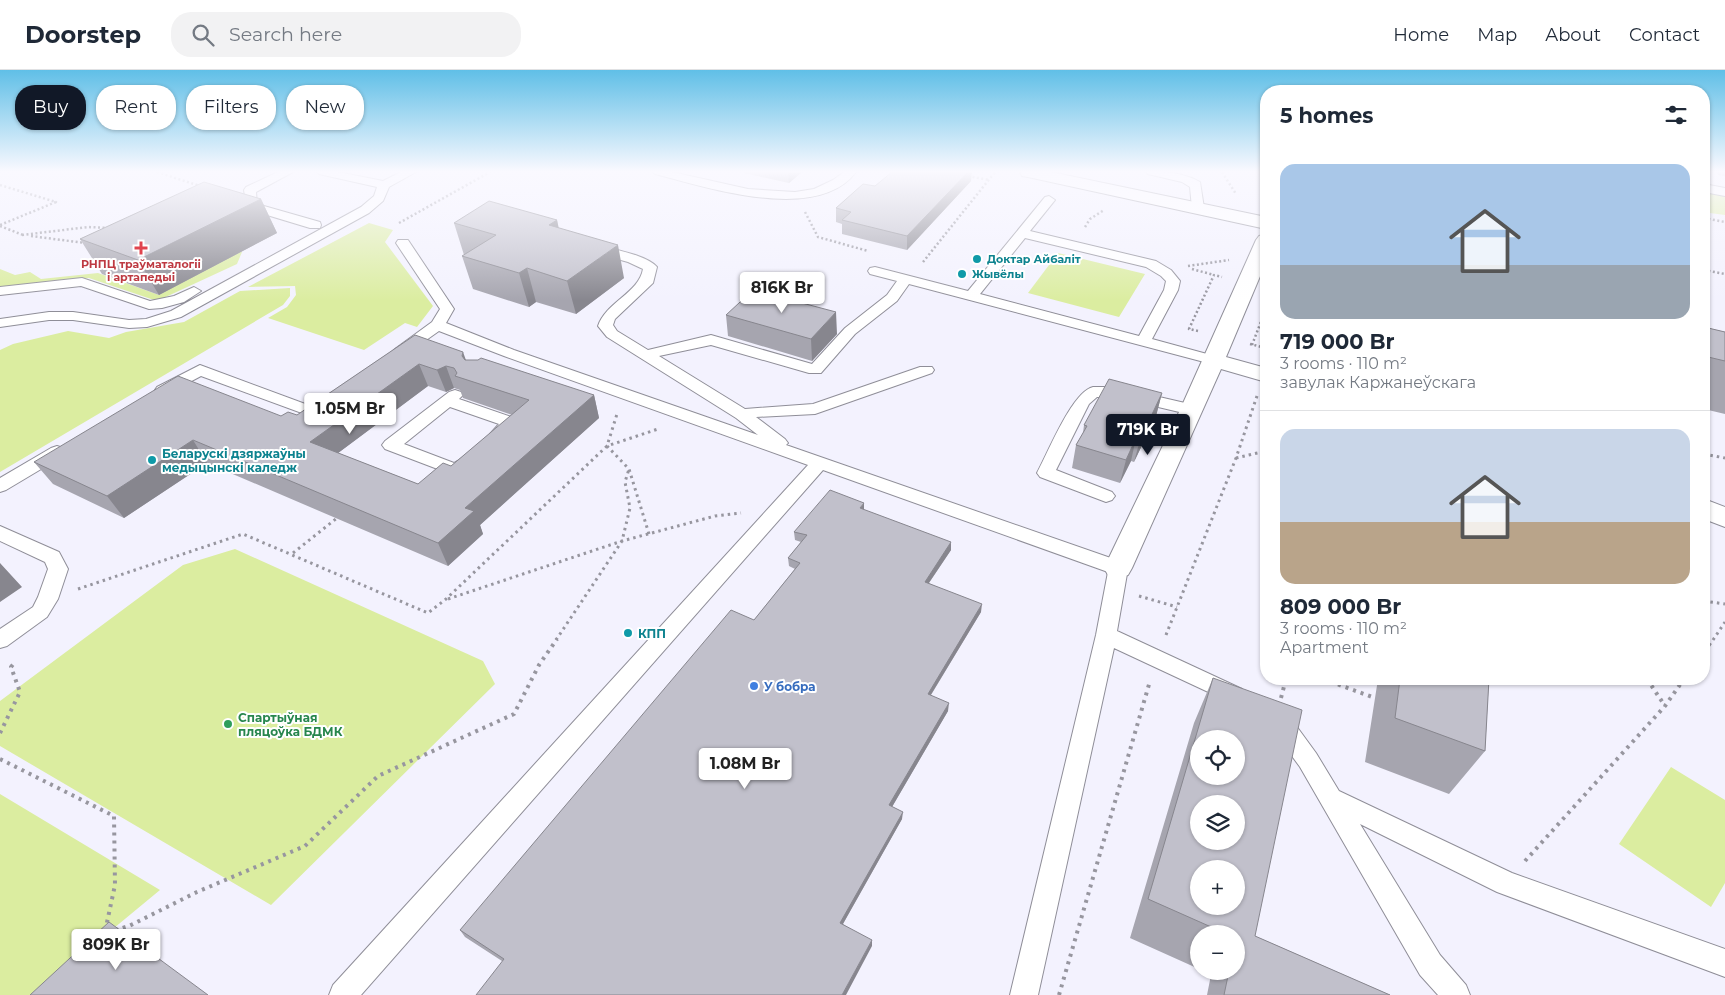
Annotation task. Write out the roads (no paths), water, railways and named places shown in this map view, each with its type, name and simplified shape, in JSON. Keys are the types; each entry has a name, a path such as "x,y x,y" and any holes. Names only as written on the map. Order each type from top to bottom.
{"street":[{"path":"1230,215 1260,222"},
{"path":"1118,568 1192,410 1260,254"},
{"path":"1213,360 1258,373"},
{"path":"1710,511 1725,518"}],"lane":[{"path":"281,215 314,225"},
{"path":"0,323 49,316 72,316 129,324 147,323 176,314 356,215"},
{"path":"971,296 1037,215"},
{"path":"1022,233 1151,264 1166,273 1172,281 1170,290 1143,342"},
{"path":"387,360 438,325 447,309 403,243"},
{"path":"587,247 633,259 650,267 648,280 608,317 605,326 612,334 742,414 792,453"},
{"path":"0,291 82,282 149,305 162,304 179,299 266,253"},
{"path":"874,271 1213,360"},
{"path":"646,355 711,340 815,370 850,330 892,298 905,279"},
{"path":"438,325 509,353 1118,568 1106,635 1024,995"},
{"path":"832,326 850,330"},
{"path":"711,340 724,328"},
{"path":"494,364 509,353"},
{"path":"145,400 200,370 310,411 339,392"},
{"path":"742,414 763,411 815,409 926,370"},
{"path":"1106,496 1046,473 1082,402 1093,392 1116,392 1192,410"},
{"path":"452,398 511,424 480,450 456,470 391,445 452,398"},
{"path":"0,486 68,446"},
{"path":"344,995 819,463"},
{"path":"0,533 52,557 58,569 48,600 40,612 0,640"},
{"path":"1106,635 1157,658 1277,718 1308,760 1430,965 1456,995"},
{"path":"1330,798 1506,883 1725,963"}],"place":[{"name":"РНПЦ траўматалогіі і артапедыі","path":"141,248"},
{"name":"Доктар Айбаліт","path":"977,259"},
{"name":"Жывёлы","path":"962,274"},
{"name":"Беларускі дзяржаўны медыцынскі каледж","path":"152,460"},
{"name":"КПП","path":"628,633"},
{"name":"У бобра","path":"754,686"},
{"name":"Спартыўная пляцоўка БДМК","path":"228,724"}]}
